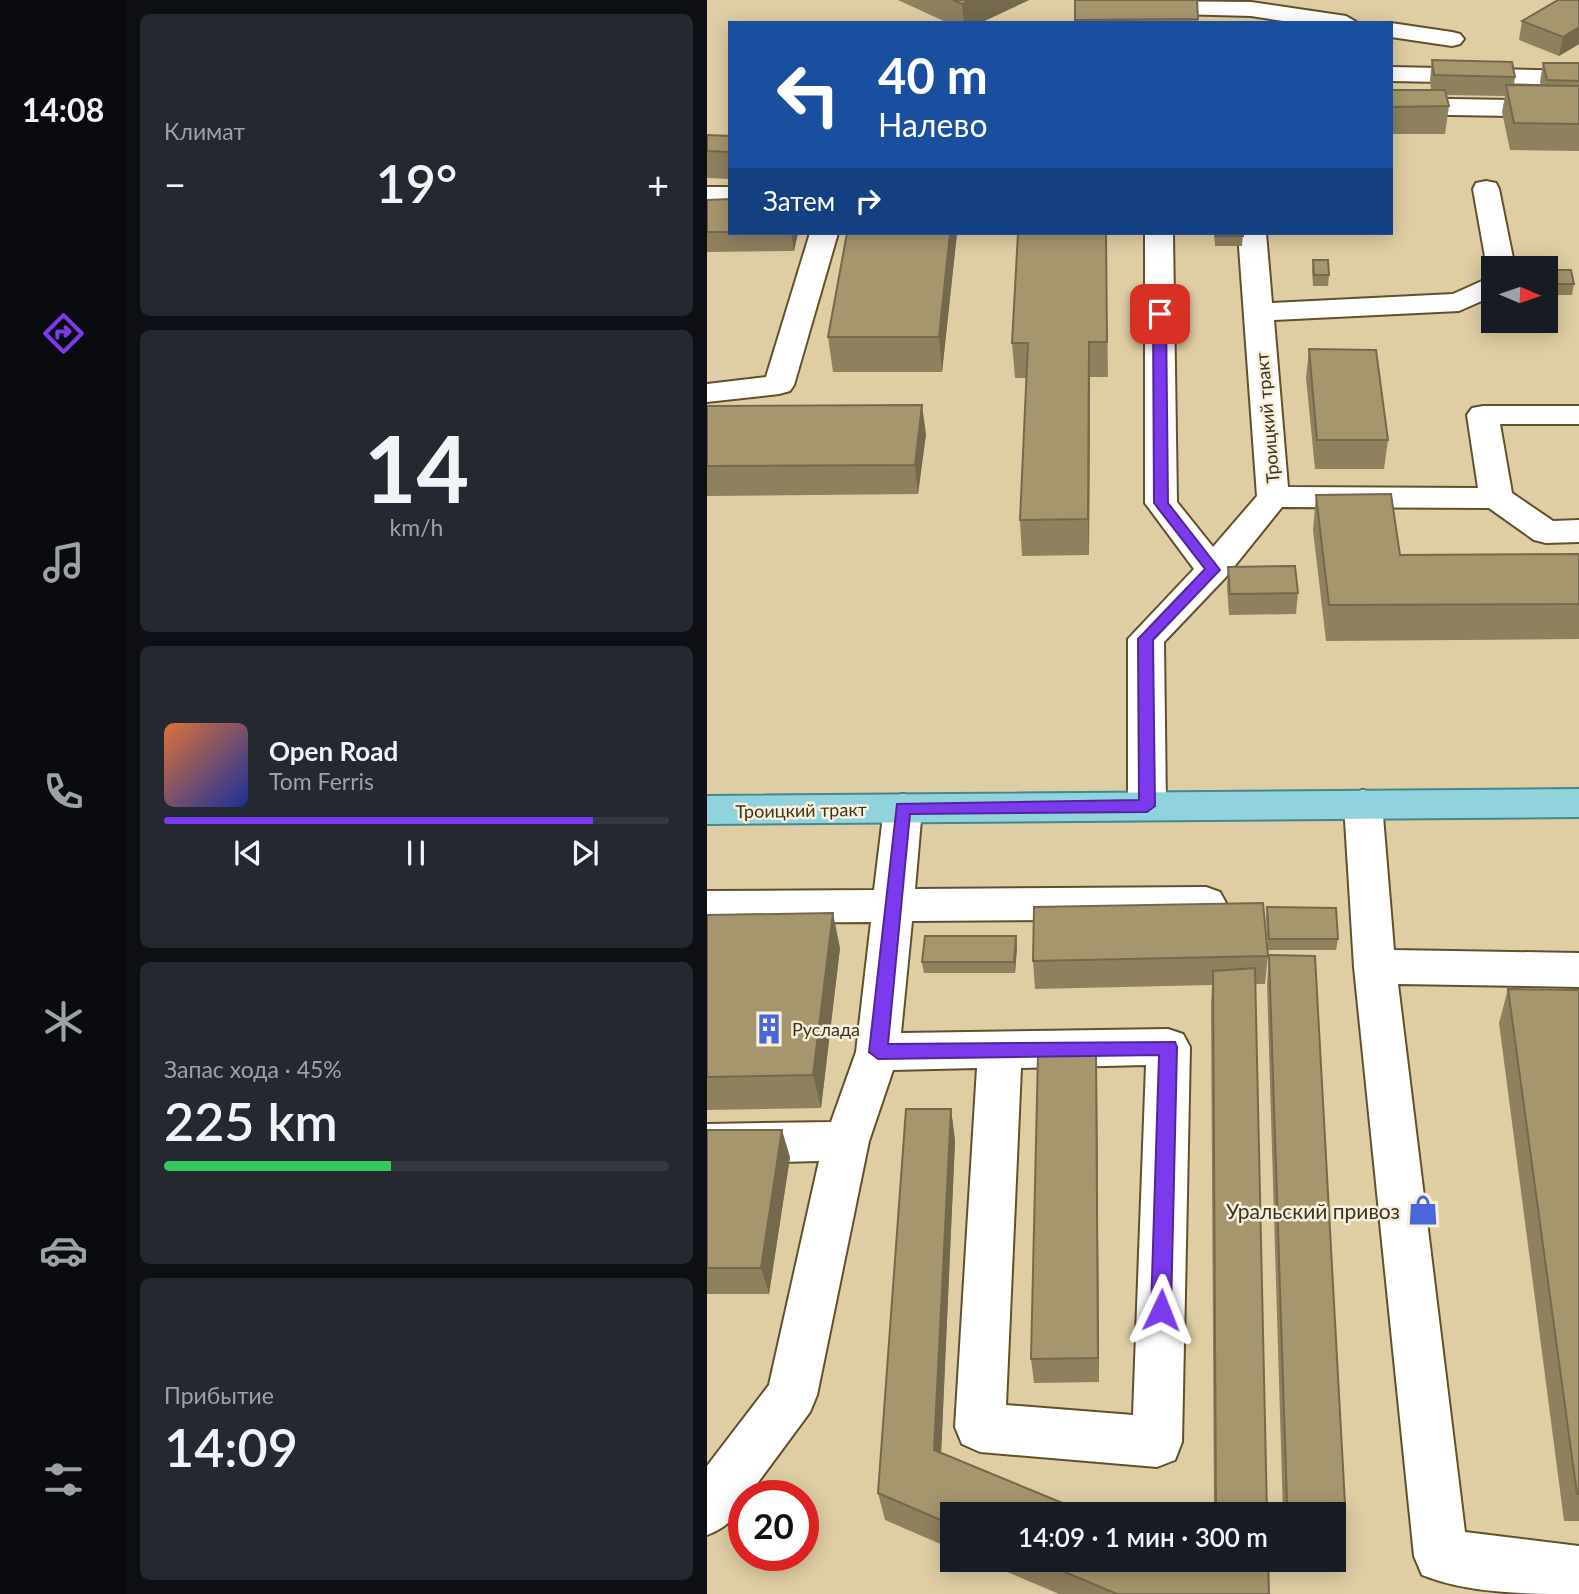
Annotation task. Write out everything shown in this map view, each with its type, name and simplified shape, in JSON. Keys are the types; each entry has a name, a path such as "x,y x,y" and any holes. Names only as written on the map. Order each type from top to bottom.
{"main road":[{"name":"Троицкий тракт","path":"707,810 1579,803"}],"street":[{"path":"1128,7 1319,21"},
{"path":"1393,30 1452,38"},
{"path":"1393,74 1579,78"},
{"path":"1393,106 1579,110"},
{"path":"1486,189 1499,256"},
{"path":"707,195 728,195"},
{"path":"707,393 779,385 823,235"},
{"path":"1159,235 1161,503 1213,570"},
{"name":"Троицкий тракт","path":"1147,806 1146,639 1213,570 1273,497 1252,235"},
{"path":"1258,311 1301,312 1459,302 1481,291"},
{"path":"1496,498 1483,415 1579,415"},
{"path":"1273,497 1496,498 1546,532 1579,531"},
{"path":"1363,804 1375,967 1441,1556 1579,1573"},
{"path":"707,1509 792,1395 846,1140 878,1052 903,808"},
{"path":"707,906 1206,903"},
{"path":"1375,967 1579,970"},
{"path":"878,1052 1168,1047 1157,1442 980,1427 1000,1051"},
{"path":"707,1144 846,1140"}],"building":[{"path":"953,0 971,0 962,4"},
{"path":"1075,0 1197,0 1198,19 1075,20"},
{"path":"1558,0 1579,0 1579,27 1563,37 1522,21"},
{"path":"1432,60 1512,62 1515,77 1434,75"},
{"path":"1543,63 1579,63 1579,81 1547,80"},
{"path":"1506,85 1579,86 1579,124 1514,123"},
{"path":"1393,90 1445,90 1449,106 1393,107"},
{"path":"707,135 728,136 728,152 707,151"},
{"path":"728,199 728,232 707,232 707,200"},
{"path":"847,235 950,235 939,337 828,337"},
{"path":"1018,235 1106,235 1107,342 1089,342 1088,519 1020,520 1028,343 1012,343"},
{"path":"1313,260 1328,260 1329,275 1314,275"},
{"path":"1558,270 1571,270 1574,284 1558,284"},
{"path":"1309,349 1376,350 1388,440 1317,440"},
{"path":"922,405 915,465 707,466 707,406"},
{"path":"1391,494 1400,555 1579,554 1579,604 1329,605 1316,495"},
{"path":"1295,566 1298,593 1230,594 1228,567"},
{"path":"1263,903 1268,956 1033,961 1034,907"},
{"path":"1267,907 1336,908 1338,939 1269,939"},
{"name":"Руслада","path":"833,913 813,1075 707,1077 707,915"},
{"path":"925,936 1016,936 1014,962 922,962"},
{"path":"1269,955 1315,956 1345,1502 1287,1502"},
{"path":"1255,968 1267,1502 1216,1502 1213,971"},
{"path":"1508,989 1579,990 1579,1494 1577,1494"},
{"path":"1096,1053 1098,1358 1031,1359 1038,1054"},
{"path":"906,1109 951,1109 934,1450 1060,1502 940,1502 940,1520 878,1493"},
{"path":"707,1130 782,1130 761,1268 707,1268"},
{"path":"1065,1572 1268,1572 1269,1594 1117,1594"}],"place":[{"name":"Руслада","path":"769,1029"},
{"name":"Уральский привоз","path":"1423,1210"}],"route":[{"path":"1160,314 1161,503 1213,570 1146,639 1147,806 903,808 878,1052 1168,1047 1161,1310"}]}
